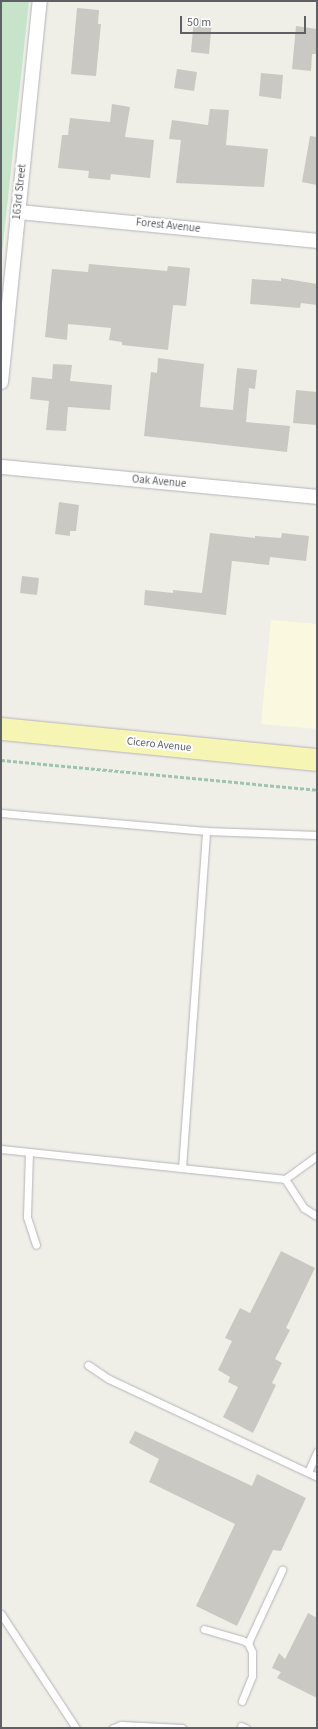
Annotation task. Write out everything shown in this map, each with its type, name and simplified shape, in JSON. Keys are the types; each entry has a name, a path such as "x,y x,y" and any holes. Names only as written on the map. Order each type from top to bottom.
{"main road":[{"name":"Cicero Avenue","path":"1,729 317,760"}],"street":[{"name":"163rd Street","path":"1,382 40,1"},
{"name":"Forest Avenue","path":"18,212 317,241"},
{"name":"Oak Avenue","path":"1,467 317,497"}],"lane":[{"path":"1,813 206,831 317,835"},
{"path":"182,1168 206,831"},
{"path":"1,1149 285,1179 317,1156"},
{"path":"29,1152 27,1217 36,1246"},
{"path":"285,1179 304,1208 317,1216"},
{"path":"88,1365 109,1379 317,1477"},
{"path":"308,1472 317,1452"},
{"path":"248,1644 282,1570"},
{"path":"1,1614 76,1728"},
{"path":"204,1629 248,1644 252,1652 253,1666 242,1702"},
{"path":"113,1728 121,1725 182,1728"}],"path":[{"path":"1,760 317,790"}],"shaded area":[{"path":"271,620 317,624 317,729 261,724"}],"green space":[{"path":"1,1 29,1 1,263"}],"building":[{"path":"77,8 99,10 98,24 101,24 96,76 71,74"},
{"path":"194,18 212,20 209,54 191,52"},
{"path":"296,26 317,29 317,54 312,54 311,71 292,69"},
{"path":"177,69 197,72 194,91 174,88"},
{"path":"261,73 283,75 281,99 259,96"},
{"path":"112,104 130,107 125,137 154,140 150,178 111,174 110,180 88,178 89,171 58,168 62,135 68,135 70,118 110,122"},
{"path":"210,109 229,110 226,145 268,149 264,187 176,183 181,140 169,139 172,120 208,125"},
{"path":"310,136 317,137 317,185 302,182"},
{"path":"89,264 167,271 168,266 190,268 186,306 173,305 168,350 122,345 122,342 109,340 111,328 68,324 67,340 45,337 52,269 88,272"},
{"path":"281,278 317,284 317,305 301,303 300,308 250,304 252,279 281,281"},
{"path":"158,358 204,364 200,407 233,410 237,368 257,370 255,389 249,388 246,422 290,426 287,452 144,436 151,372 157,373"},
{"path":"53,364 72,365 70,381 112,385 110,410 68,407 66,431 46,430 49,401 30,399 32,377 52,379"},
{"path":"296,390 317,392 317,425 293,423"},
{"path":"59,502 79,505 76,531 70,531 70,536 55,534"},
{"path":"210,533 255,538 255,536 281,538 282,533 309,536 306,561 270,557 269,565 232,561 226,615 144,605 145,590 173,593 173,590 202,593"},
{"path":"22,576 39,578 37,595 20,593"},
{"path":"281,1251 315,1268 286,1328 290,1330 275,1359 282,1363 272,1383 276,1385 253,1433 223,1417 238,1387 228,1382 230,1377 218,1370 232,1341 225,1338 240,1308 250,1313"},
{"path":"135,1431 252,1486 257,1474 306,1498 281,1551 273,1550 237,1626 196,1606 235,1524 149,1482 159,1459 129,1443"},
{"path":"308,1613 317,1618 317,1698 277,1678 281,1672 272,1668 279,1653 285,1659"}]}
